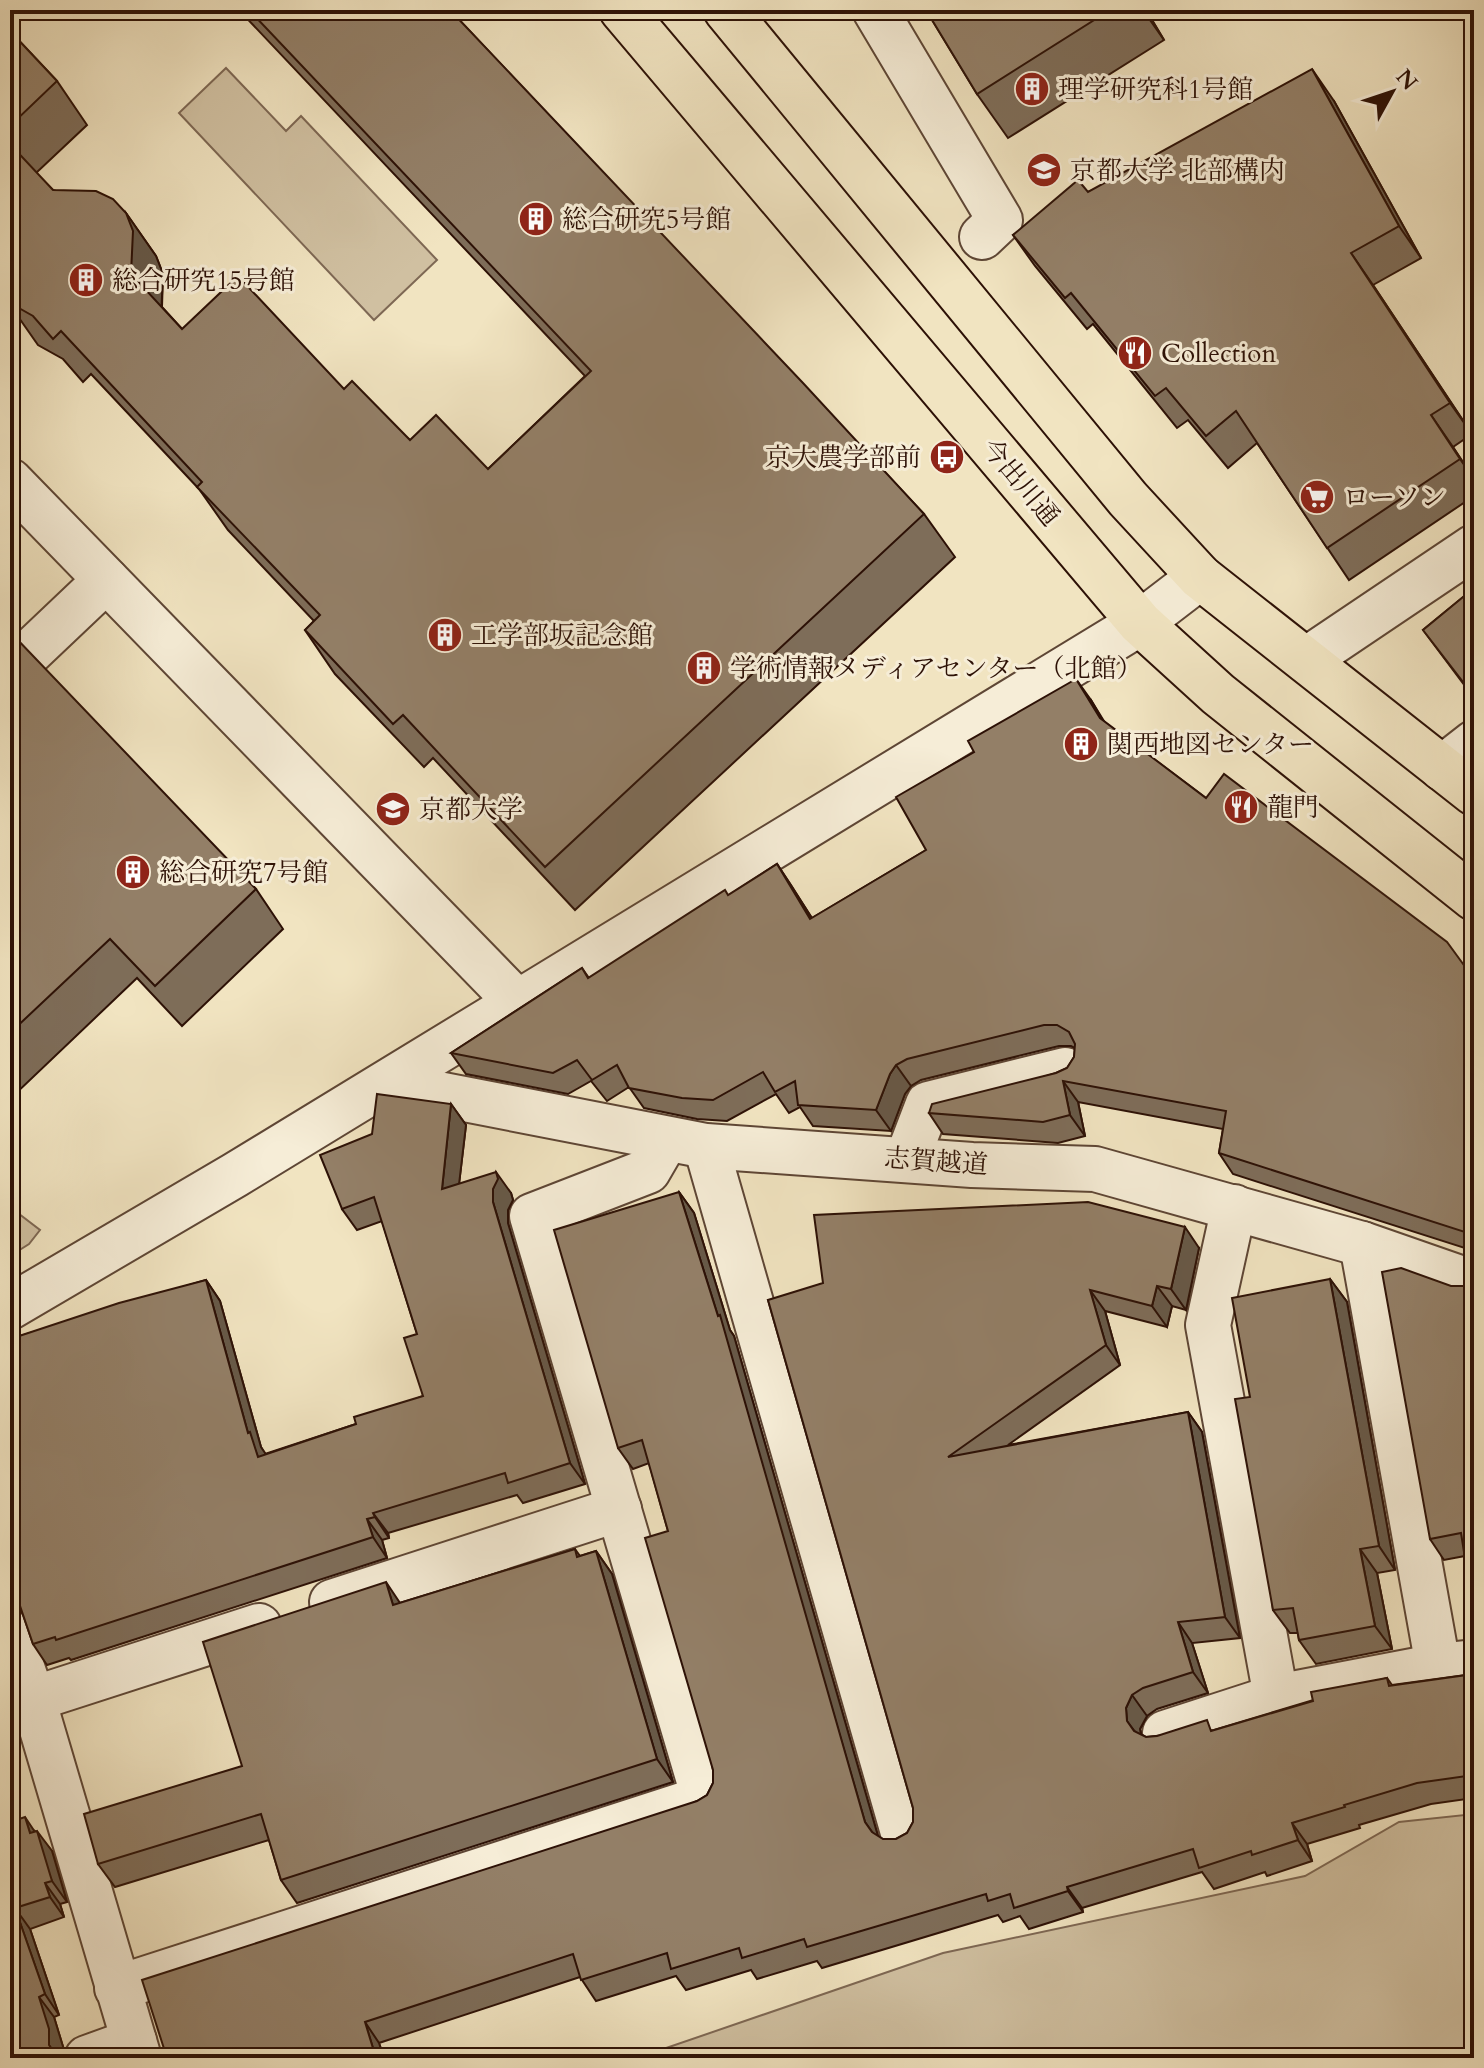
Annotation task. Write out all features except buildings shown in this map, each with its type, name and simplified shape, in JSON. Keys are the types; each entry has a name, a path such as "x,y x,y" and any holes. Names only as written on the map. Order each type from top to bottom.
{"main road":[{"name":"今出川通","path":"622,10 1140,623 1218,694 1474,898"},
{"path":"726,10 1128,499 1200,577 1306,660 1463,768"}],"street":[{"path":"875,10 1000,220 982,237"},
{"path":"10,481 518,1003"},
{"path":"1306,660 1474,547"},
{"path":"10,1307 387,1084 1140,623 1200,577"},
{"path":"10,671 106,580"},
{"path":"907,1159 928,1104 1065,1070"},
{"name":"志賀越道","path":"387,1084 686,1143 972,1165 1095,1169 1362,1244 1474,1283"},
{"path":"117,1988 704,1798 532,1216 648,1171 686,1143 904,1836"},
{"path":"1234,1207 1208,1325 1276,1697"},
{"path":"1165,1733 1276,1697 1456,1664 1362,1244"},
{"path":"33,1699 619,1509"},
{"path":"10,1633 33,1699 136,2050 87,2058"}],"shaded area":[{"path":"226,68 286,131 301,116 437,260 374,320 179,113"},
{"path":"10,1207 40,1230 29,1244 10,1256"},
{"path":"1474,1814 1474,2058 637,2058 943,1953 1305,1876 1399,1822"}],"place":[{"name":"理学研究科1号館","path":"1032,89"},
{"name":"京都大学 北部構内","path":"1044,170"},
{"name":"総合研究5号館","path":"536,219"},
{"name":"総合研究15号館","path":"86,280"},
{"name":"Collection","path":"1135,353"},
{"name":"京大農学部前","path":"947,457"},
{"name":"ローソン","path":"1317,497"},
{"name":"工学部坂記念館","path":"445,635"},
{"name":"学術情報メディアセンター（北館）","path":"704,668"},
{"name":"関西地図センター","path":"1081,744"},
{"name":"龍門","path":"1241,807"},
{"name":"京都大学","path":"393,809"},
{"name":"総合研究7号館","path":"133,872"}]}
